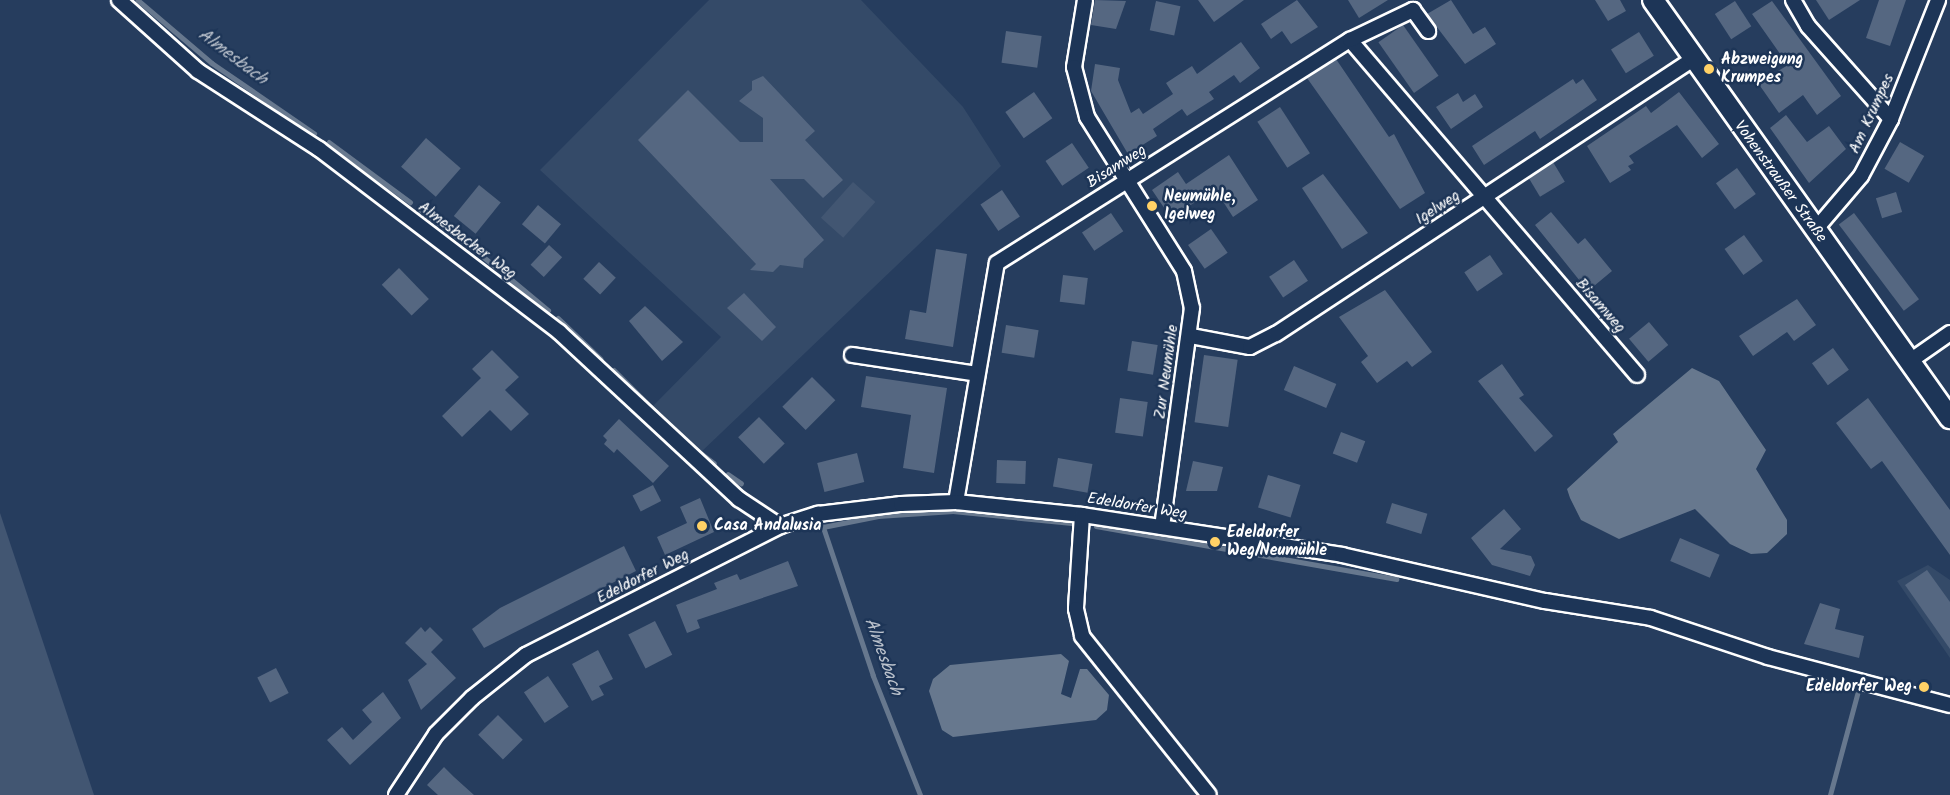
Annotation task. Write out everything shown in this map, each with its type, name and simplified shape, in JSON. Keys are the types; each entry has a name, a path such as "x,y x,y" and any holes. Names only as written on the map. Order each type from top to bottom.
{"main road":[{"name":"Vohenstraußer Straße","path":"1653,0 1691,60 1950,418"}],"street":[{"name":"Almesbacher Weg","path":"119,0 198,70 319,149 559,332 739,499 780,526"},
{"name":"Zur Neumühle","path":"1085,0 1074,67 1078,92 1087,117 1184,271 1191,336 1162,527"},
{"path":"1793,0 1808,26 1891,119"},
{"name":"Am Krumpes","path":"1815,230 1861,176 1891,119 1938,0"},
{"name":"Bisamweg","path":"956,502 997,263 1350,40 1414,5 1428,31"},
{"name":"Bisamweg","path":"1350,40 1637,375"},
{"name":"Igelweg","path":"1191,336 1250,347 1485,197 1691,60"},
{"path":"1910,361 1950,333"},
{"path":"852,355 977,374"},
{"name":"Edeldorfer Weg","path":"396,795 436,734 472,698 526,655 780,526 856,508 956,502 1082,515 1342,555 1545,602 1651,618 1768,657 1950,705"},
{"path":"1082,515 1076,609 1082,636 1209,795"}],"shaded area":[{"path":"709,0 861,0 963,107 1001,166 699,454 651,408 721,337 540,170"},
{"path":"853,182 875,202 843,238 821,218"},
{"path":"1692,368 1719,381 1766,450 1756,469 1787,520 1787,534 1767,553 1751,554 1730,544 1695,509 1619,539 1581,520 1570,498 1567,489 1618,442 1613,434"},
{"path":"0,513 94,795 0,795"},
{"path":"1928,565 1950,580 1950,658 1897,581"},
{"path":"1061,654 1069,661 1061,694 1071,698 1080,669 1087,669 1109,695 1107,710 1096,720 953,737 942,730 929,691 933,679 950,665"}],"building":[{"path":"1095,0 1126,1 1116,29 1091,25"},
{"path":"1198,0 1244,0 1214,22"},
{"path":"1297,0 1318,27 1291,44 1282,31 1271,39 1261,24"},
{"path":"1348,0 1388,0 1359,18"},
{"path":"1451,0 1473,34 1485,27 1496,44 1465,64 1427,14"},
{"path":"1595,0 1620,0 1626,11 1608,21"},
{"path":"1816,0 1860,0 1829,20"},
{"path":"1879,0 1906,0 1890,46 1866,38"},
{"path":"1156,1 1180,6 1174,36 1150,30"},
{"path":"1735,1 1751,26 1731,39 1715,14"},
{"path":"1772,1 1841,96 1817,115 1803,95 1779,113 1758,83 1788,65 1752,14"},
{"path":"1403,25 1439,76 1414,93 1378,42"},
{"path":"1006,31 1042,36 1037,68 1002,63"},
{"path":"1639,32 1654,56 1626,73 1611,49"},
{"path":"1241,42 1260,68 1240,83 1234,75 1209,92 1214,99 1187,116 1182,109 1153,129 1157,136 1128,154 1091,91 1095,64 1120,68 1118,80 1131,113 1139,108 1143,114 1173,94 1166,83 1192,66 1197,74"},
{"path":"1336,59 1389,137 1394,134 1425,193 1400,209 1307,78"},
{"path":"763,76 815,131 805,140 843,180 823,198 804,179 770,179 824,240 804,259 803,268 780,265 773,272 750,270 756,264 638,140 688,90 740,142 763,142 763,118 739,101 752,90 752,81"},
{"path":"1573,79 1576,84 1583,79 1597,100 1540,139 1535,131 1484,165 1472,146"},
{"path":"1034,92 1052,118 1024,138 1005,112"},
{"path":"1679,92 1719,144 1702,158 1677,125 1629,156 1634,163 1628,166 1631,170 1610,183 1587,146 1646,106 1651,113"},
{"path":"1458,93 1463,102 1475,94 1483,107 1451,129 1436,107"},
{"path":"1280,107 1310,153 1287,168 1257,122"},
{"path":"1786,115 1807,142 1829,126 1846,149 1809,183 1770,128"},
{"path":"426,138 461,168 436,197 401,167"},
{"path":"1900,142 1924,156 1909,183 1884,169"},
{"path":"1072,143 1089,168 1062,186 1045,161"},
{"path":"1229,155 1258,200 1233,217 1215,189 1171,218 1152,190 1178,172 1186,184"},
{"path":"1553,162 1565,182 1540,197 1528,177"},
{"path":"1737,168 1756,194 1735,209 1716,183"},
{"path":"1323,174 1368,233 1342,249 1302,188"},
{"path":"479,185 501,203 476,234 454,216"},
{"path":"1002,190 1020,217 998,231 980,205"},
{"path":"1896,192 1902,212 1882,218 1876,198"},
{"path":"538,205 561,224 545,243 522,224"},
{"path":"1551,212 1578,244 1585,238 1612,271 1588,291 1535,225"},
{"path":"1111,213 1123,231 1094,251 1082,233"},
{"path":"1854,213 1919,299 1904,311 1839,224"},
{"path":"1211,229 1228,253 1205,269 1188,245"},
{"path":"1744,235 1763,261 1743,275 1725,249"},
{"path":"549,245 562,257 544,277 531,265"},
{"path":"936,249 967,254 953,347 905,339 910,310 926,313"},
{"path":"1490,255 1503,274 1477,291 1464,272"},
{"path":"1294,260 1308,281 1283,298 1269,277"},
{"path":"599,262 616,278 600,295 583,279"},
{"path":"399,268 429,299 412,316 382,285"},
{"path":"1063,275 1088,278 1085,305 1060,302"},
{"path":"1385,290 1432,352 1412,367 1407,361 1377,383 1361,362 1368,356 1339,317"},
{"path":"744,293 776,327 762,341 727,308"},
{"path":"1797,299 1816,325 1794,341 1787,332 1753,356 1739,336"},
{"path":"645,306 683,342 662,361 629,321"},
{"path":"1649,322 1668,345 1648,362 1629,339"},
{"path":"1006,325 1039,330 1034,358 1002,353"},
{"path":"1132,341 1158,345 1153,375 1127,371"},
{"path":"1833,348 1849,370 1828,385 1812,363"},
{"path":"492,350 519,377 505,390 529,414 511,431 490,410 462,437 442,416 481,378 472,369"},
{"path":"1204,355 1238,360 1228,427 1195,422"},
{"path":"1502,364 1524,395 1519,398 1553,436 1535,452 1478,381"},
{"path":"1294,366 1336,384 1326,408 1284,390"},
{"path":"866,376 947,388 934,473 903,468 911,415 861,407"},
{"path":"812,377 835,400 806,430 782,407"},
{"path":"1120,398 1148,402 1143,437 1115,433"},
{"path":"1868,398 1950,510 1950,555 1882,461 1871,469 1836,423"},
{"path":"759,417 785,444 764,464 738,437"},
{"path":"619,419 669,466 653,483 617,449 614,453 604,444 607,440 603,436"},
{"path":"1341,432 1365,441 1357,463 1333,453"},
{"path":"857,453 864,482 824,492 817,463"},
{"path":"1058,458 1092,464 1087,493 1053,487"},
{"path":"997,460 1026,461 1025,484 996,483"},
{"path":"1193,461 1223,467 1217,491 1186,491"},
{"path":"1268,475 1301,485 1291,517 1258,508"},
{"path":"653,485 661,501 641,511 633,495"},
{"path":"700,498 714,532 665,555 657,537 687,523 680,507"},
{"path":"1392,503 1427,514 1421,534 1386,523"},
{"path":"1504,509 1521,529 1500,549 1531,556 1535,565 1530,576 1492,565 1471,538"},
{"path":"1680,538 1720,555 1710,578 1670,561"},
{"path":"624,546 636,571 484,648 472,629 500,608"},
{"path":"788,561 798,586 697,620 700,628 687,633 676,605 717,589 714,583 737,574 740,580"},
{"path":"1927,570 1950,602 1950,649 1905,585"},
{"path":"1820,603 1840,609 1835,629 1864,636 1859,658 1804,644"},
{"path":"655,621 672,655 646,668 628,635"},
{"path":"421,627 425,632 430,627 443,640 431,652 456,678 421,710 408,680 427,664 405,643"},
{"path":"598,650 613,679 599,686 604,695 592,701 572,664"},
{"path":"276,668 289,693 270,702 257,678"},
{"path":"548,676 569,707 545,723 524,692"},
{"path":"383,692 401,718 350,765 327,740 342,727 353,740 372,722 362,710"},
{"path":"498,715 523,740 503,760 478,735"},
{"path":"444,767 474,795 438,795 427,785"}],"waterway":[{"name":"Almesbach","path":"138,0 212,63 314,133"},
{"name":"Almesbach","path":"329,142 410,202"},
{"name":"Almesbach","path":"421,210 471,247"},
{"name":"Almesbach","path":"480,254 496,267"},
{"name":"Almesbach","path":"506,275 548,310"},
{"name":"Almesbach","path":"558,318 601,359"},
{"name":"Almesbach","path":"614,370 663,419"},
{"name":"Almesbach","path":"690,445 714,463"},
{"name":"Almesbach","path":"728,474 741,483"},
{"name":"Almesbach","path":"920,795 873,676 823,527 878,516 953,511 1071,523"},
{"path":"1096,526 1396,579"},
{"path":"1830,795 1857,695"}],"place":[{"name":"Abzweigung Krumpes","path":"1709,69"},
{"name":"Neumühle, Igelweg","path":"1152,206"},
{"name":"Casa Andalusia","path":"702,526"},
{"name":"Edeldorfer Weg/Neumühle","path":"1215,542"},
{"name":"Edeldorfer Weg","path":"1924,687"}]}
